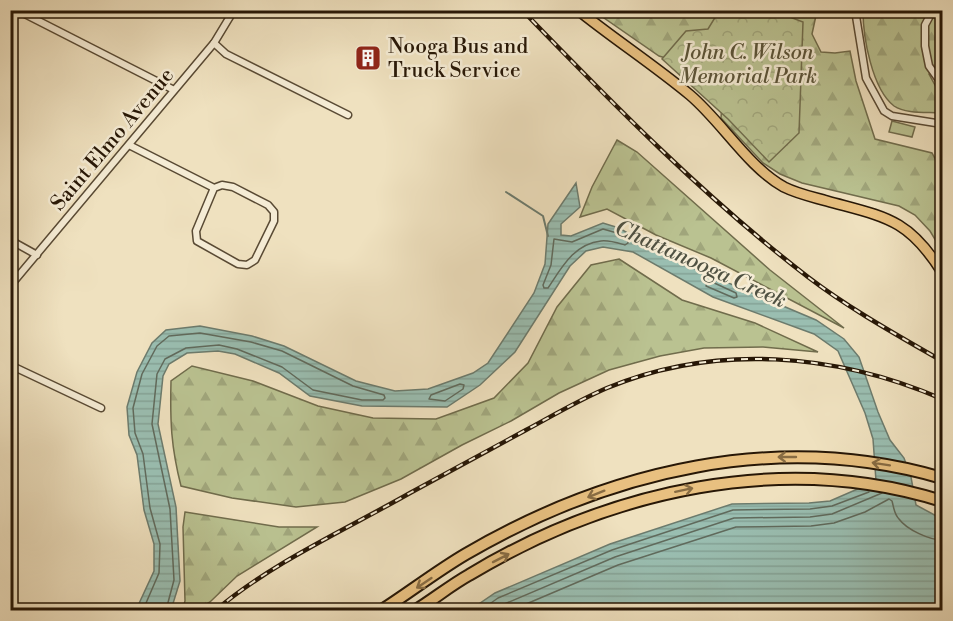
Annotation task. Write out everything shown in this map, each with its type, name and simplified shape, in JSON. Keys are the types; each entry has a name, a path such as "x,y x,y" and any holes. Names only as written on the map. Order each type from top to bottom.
{"highway":[{"path":"382,610 464,555 520,525 609,489 662,473 735,460 782,456 845,459 917,471 942,478"},
{"path":"416,610 469,574 524,546 578,522 683,490 740,480 792,477 852,481 922,494 942,501"}],"main road":[{"path":"578,10 691,96 765,174 785,187 804,195 876,214 902,225 923,244 942,272"}],"street":[{"path":"18,10 174,90"},
{"name":"Saint Elmo Avenue","path":"10,286 214,43 234,10"},
{"path":"855,10 866,78 884,111 892,116 942,124"},
{"path":"933,10 925,25 925,46 929,66 942,84"},
{"path":"214,43 226,54 348,115"},
{"path":"129,146 214,188 222,185 233,187 268,205 274,212 274,221 255,260 247,265 238,264 197,241 196,231 214,188"},
{"path":"10,240 37,255"},
{"path":"10,365 101,408"}],"green space":[{"path":"594,11 817,11 812,34 821,52 850,51 856,81 875,139 932,153 938,164 942,166 942,251 930,231 915,215 899,206 802,183 780,174 763,163 721,118 722,104 672,60 659,56"},
{"name":"John C. Wilson Memorial Park","path":"719,11 774,11 803,22 799,133 769,162 728,119 662,59 686,31 708,29"},
{"path":"863,11 942,11 942,68 929,74 942,98 940,113 899,109 886,98 870,62"},
{"path":"892,121 915,127 912,137 889,132"},
{"path":"617,140 637,152 770,270 844,328 711,258 656,235 607,209 580,217 592,187"},
{"path":"619,259 682,300 755,323 818,352 763,347 704,348 660,356 609,370 559,393 401,479 345,502 296,507 232,498 181,486 172,434 171,381 192,366 253,381 318,406 373,418 436,419 494,398 528,363 557,307 591,265"},
{"path":"185,512 279,527 317,527 237,576 210,602 196,610 182,610 185,601 183,527"}],"water":[{"path":"576,183 580,207 561,224 561,235 571,236 603,223 619,228 674,260 816,320 844,339 859,357 890,440 904,458 911,477 916,505 942,519 942,610 470,610 495,593 610,544 732,504 830,501 876,481 873,439 865,413 838,351 814,334 713,297 633,252 603,247 586,251 570,266 515,352 480,385 447,407 362,406 310,396 279,373 235,354 218,351 187,353 169,364 163,376 158,424 176,507 180,581 171,610 136,610 154,571 154,544 144,510 137,455 129,435 127,407 137,372 152,343 166,330 200,326 252,336 284,346 356,381 395,391 428,389 473,373 488,363 534,293 545,264 548,224"}],"waterway":[{"path":"506,192 543,216 548,236"}],"railway":[{"path":"522,10 660,149 732,215 840,300 942,361"},
{"path":"216,610 261,577 335,534 576,403 607,388 648,374 690,364 775,359 818,363 860,372 902,383 942,399"}],"place":[{"name":"Nooga Bus and Truck Service","path":"368,58"}],"water label":[{"name":"Chattanooga Creek","path":"701,263"}]}
